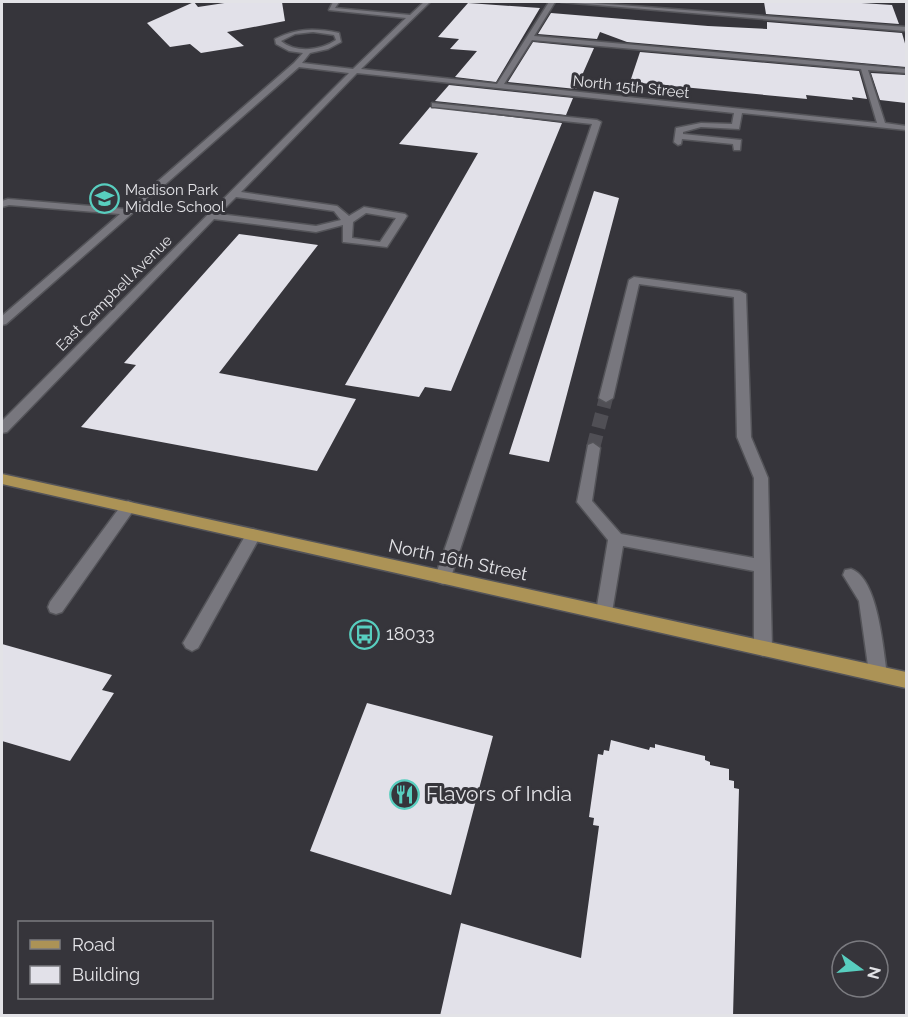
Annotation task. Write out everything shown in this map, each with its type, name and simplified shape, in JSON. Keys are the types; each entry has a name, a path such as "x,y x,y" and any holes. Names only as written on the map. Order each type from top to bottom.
{"main road":[{"name":"North 16th Street","path":"2,479 906,680"}],"street":[{"path":"336,2 331,9 411,17"},
{"name":"East Campbell Avenue","path":"2,429 354,72 427,2"},
{"path":"499,87 552,2"},
{"path":"564,2 906,29"},
{"path":"2,322 297,65 309,50 336,44 340,37 331,32 313,30 286,34 277,40 288,49 309,50"},
{"path":"530,38 906,71"},
{"name":"North 15th Street","path":"297,65 906,128"},
{"path":"864,68 882,126"},
{"path":"435,105 597,122 518,362 443,577"},
{"path":"737,148 738,142 678,139 679,130 688,127 736,127 738,111"},
{"path":"211,216 316,230 348,221 364,210 402,216 383,245 347,240 348,221 336,209 233,194"},
{"path":"2,204 8,202 128,212"},
{"path":"606,398 634,280 740,294 744,437 761,478 763,648"},
{"path":"594,448 584,502 616,539 763,566"},
{"path":"56,607 128,507"},
{"path":"192,643 253,535"},
{"path":"604,612 616,539"},
{"path":"851,575 867,600 878,673"}],"building":[{"path":"194,2 198,7 231,2 282,2 285,21 227,32 244,46 201,53 190,44 170,47 147,23"},
{"path":"764,2 846,2 892,5 899,24 766,14"},
{"path":"468,3 540,8 496,82 455,77 477,51 450,49 459,39 438,37"},
{"path":"551,13 708,26 767,29 767,22 902,33 906,47 906,67 627,42 600,32 597,39 538,34"},
{"path":"533,42 594,48 576,89 508,82"},
{"path":"640,52 859,71 867,99 852,97 853,100 806,95 807,99 630,82"},
{"path":"871,73 906,75 906,103 880,100"},
{"path":"449,85 573,98 566,115 435,101"},
{"path":"430,107 562,123 451,391 425,387 419,397 345,385 478,153 399,144"},
{"path":"594,191 619,198 549,462 509,454"},
{"path":"239,234 318,245 219,373 356,399 317,471 81,427 136,365 124,363"},
{"path":"2,644 112,675 102,690 114,693 70,761 2,741"},
{"name":"Flavors of India","path":"367,703 493,736 451,895 310,851"},
{"path":"611,740 649,750 650,747 655,748 655,744 705,756 705,760 710,762 710,765 729,769 729,780 734,781 734,788 739,789 733,1016 440,1016 461,923 581,958 599,826 593,825 594,818 589,817 598,754 603,755 604,750 609,751"}],"tunnel":[{"path":"593,448 606,398"}],"place":[{"name":"Madison Park Middle School","path":"104,199"},
{"name":"18033","path":"365,634"},
{"name":"Flavors of India","path":"405,794"}]}
